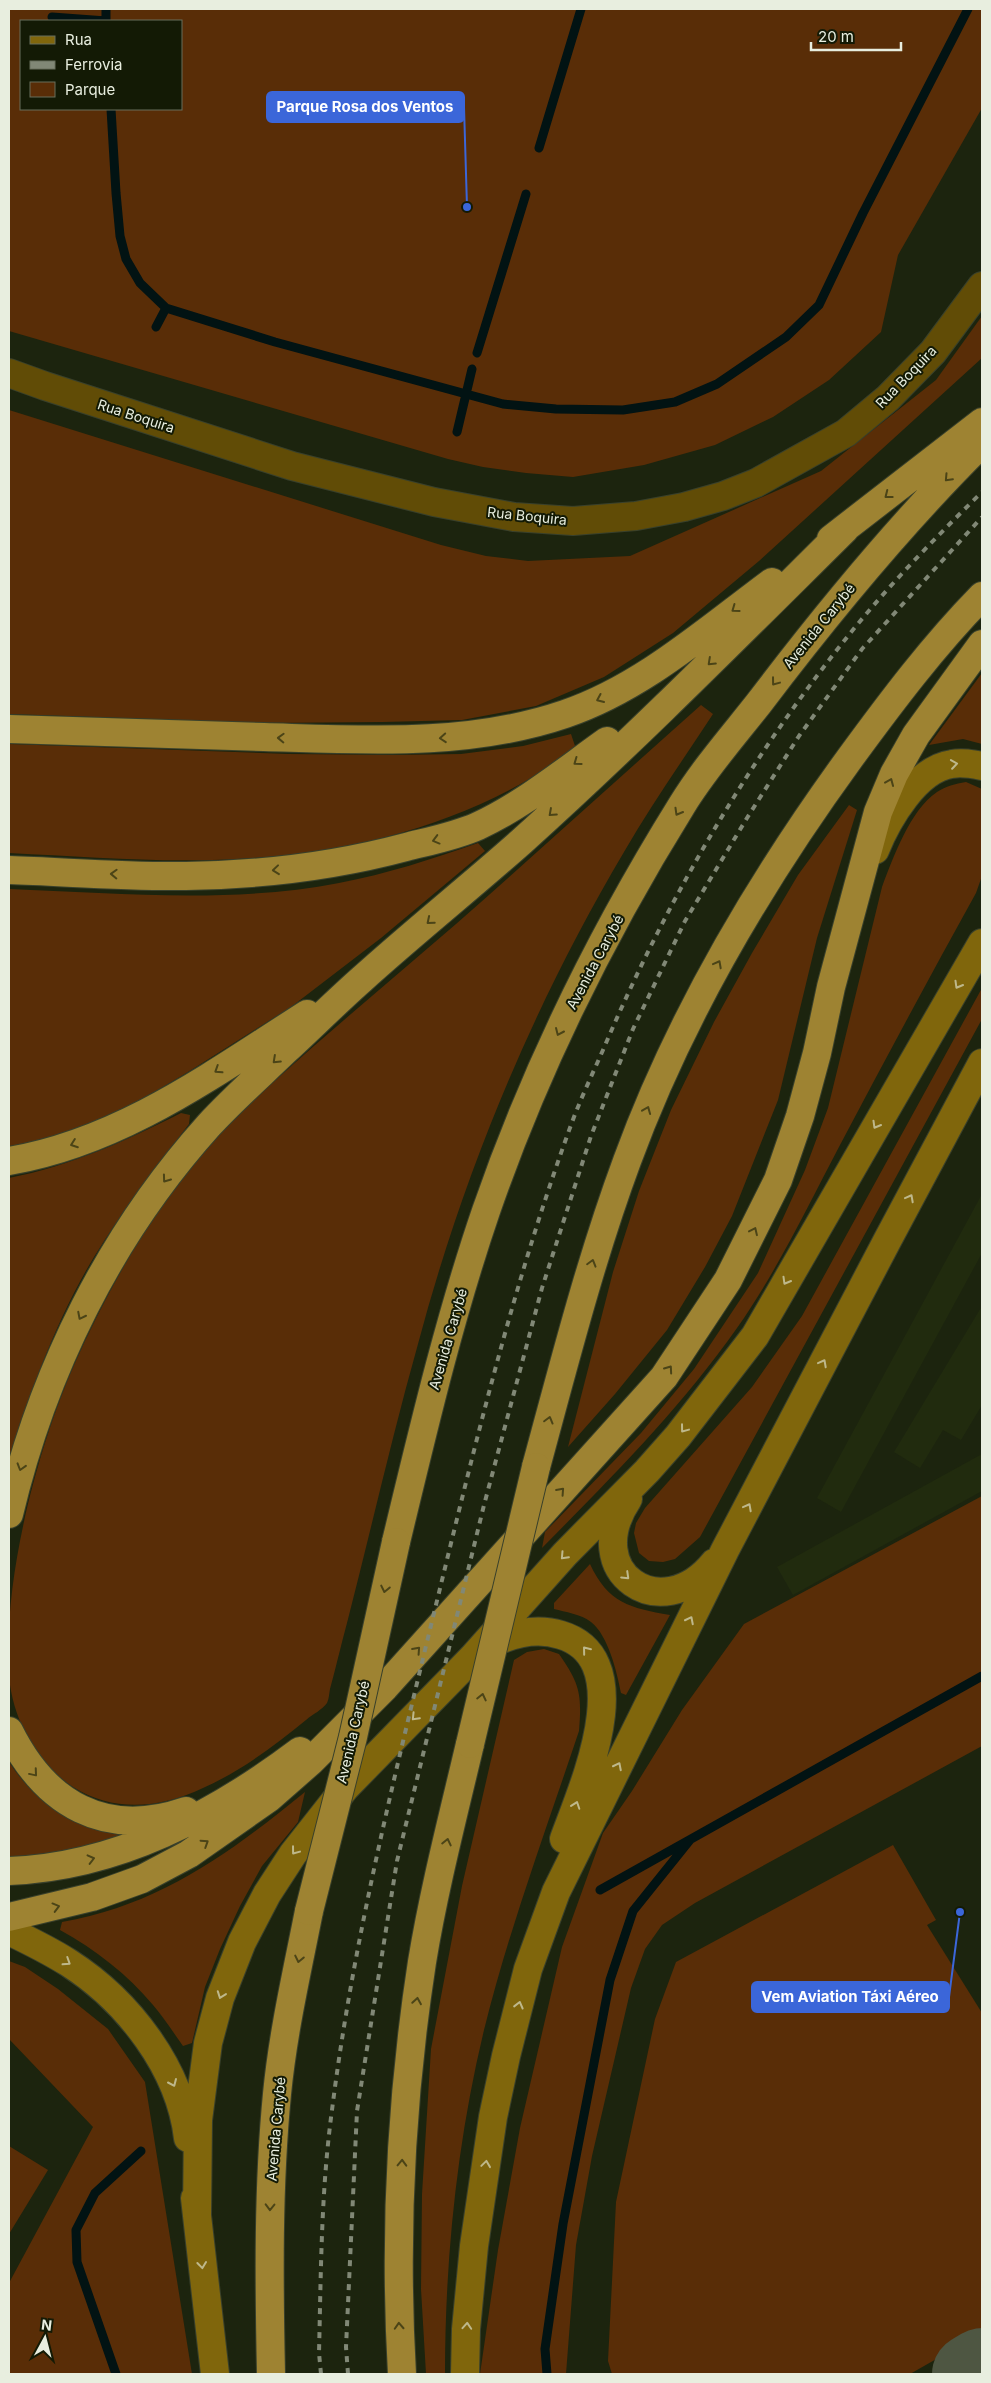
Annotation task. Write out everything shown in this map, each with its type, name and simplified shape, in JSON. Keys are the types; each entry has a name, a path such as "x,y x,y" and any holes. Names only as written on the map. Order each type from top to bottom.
{"highway":[{"path":"9,729 373,741 472,736 566,714 618,690 658,666 845,529 982,422"},
{"name":"Avenida Carybé","path":"271,2374 270,2194 277,2094 290,2007 309,1911 446,1339 487,1210 526,1105 578,989 683,802 802,646 873,560 982,443"},
{"path":"9,1514 19,1472 48,1387 70,1338 114,1253 182,1157 209,1125 246,1087 363,978 462,894 560,806 845,529"},
{"path":"402,2374 398,2307 403,2127 412,2033 423,1960 470,1744 536,1467 593,1258 627,1160 659,1082 690,1017 762,886 805,821 896,696 932,651 982,596"},
{"path":"9,1917 92,1897 142,1878 189,1854 269,1798 310,1762 385,1687 664,1377 728,1280 778,1180 800,1116 850,912 878,812 894,774 916,735 982,644"},
{"path":"9,870 185,876 251,873 318,866 384,853 444,838 478,826 513,807 688,683"},
{"path":"9,1161 72,1145 129,1122 180,1095 363,978"},
{"path":"9,1871 52,1868 118,1852 156,1838 190,1821 283,1763 385,1687"},
{"path":"9,1731 22,1755 43,1783 60,1798 100,1817 145,1820 168,1817 237,1793"}],"main road":[{"path":"850,912 877,844 891,818 921,780 935,770 950,764 967,763 982,766"},
{"path":"197,2216 198,2120 208,2043 220,1998 242,1942 267,1894 293,1854 339,1796 473,1657 565,1554 647,1471 678,1436 755,1336 982,943"},
{"path":"528,1969 556,1892 568,1865 725,1550 886,1241 982,1063"},
{"path":"647,1471 623,1507 614,1526 612,1542 616,1561 623,1575 637,1585 655,1592 674,1591 690,1585 708,1571 725,1550"},
{"path":"465,2374 466,2329 474,2246 494,2117 551,1876 594,1754 601,1715 601,1679 594,1660 582,1645 552,1632 535,1631 514,1635 486,1647 473,1657"},
{"path":"9,1931 46,1949 71,1965 102,1990 128,2015 150,2044 170,2076 180,2098 186,2124 215,2374"}],"street":[{"name":"Rua Boquira","path":"9,373 292,466 434,502 514,517 573,520 636,516 684,507 740,490 801,460 846,433 888,398 933,352 982,286"}],"shaded area":[{"path":"982,1194 982,1253 841,1512 817,1498"},
{"path":"982,1306 982,1405 961,1440 943,1430 920,1468 894,1452"},
{"path":"982,1454 982,1491 793,1595 777,1567"}],"green space":[{"path":"9,9 982,9 982,108 898,255 881,332 829,380 773,417 715,445 644,465 573,477 483,467 448,459 9,331"},
{"path":"982,316 982,358 759,561 673,633 604,677 536,706 462,720 383,722 262,723 9,714 9,410 441,545 486,556 528,561 630,556 821,471 936,380"},
{"path":"982,673 982,744 963,739 929,745"},
{"path":"701,705 713,714 645,817 591,910 531,1030 479,1153 436,1280 418,1344 390,1448 327,1703 244,1766 187,1795 154,1803 138,1805 121,1804 105,1801 73,1787 60,1778 39,1755 17,1715 10,1685 8,1647 10,1607 24,1522 34,1479 47,1438 74,1365 100,1310 130,1255 182,1178 201,1154 239,1114 487,897"},
{"path":"571,734 576,749 540,773 502,794 423,826 382,838 340,847 297,854 224,860 132,859 9,853 9,744 288,754 461,754 523,746"},
{"path":"966,782 982,789 982,876 976,893 779,1261 737,1328 692,1387 619,1469 542,1548 545,1532 641,1433 694,1369 758,1273 805,1170 828,1108 882,887 897,849 911,822 927,800 944,788"},
{"path":"849,805 857,810 817,938 778,1100 732,1216 705,1267 667,1330 615,1394 568,1447 613,1272 639,1191 671,1110 714,1022 752,953 798,875"},
{"path":"478,843 485,851 381,938 291,1007 141,1100 93,1124 44,1141 9,1149 9,889 216,895 299,889 339,883 392,871"},
{"path":"982,988 982,1019 700,1537 675,1559 663,1562 649,1561 639,1553 634,1533 636,1523 645,1508 752,1387 802,1316"},
{"path":"181,1113 190,1115 189,1124 116,1222 80,1281 68,1305 56,1330 26,1407 9,1459 9,1178 76,1160 140,1133"},
{"path":"982,1496 982,1746 695,1903 662,1925 645,1949 631,1988 592,2156 576,2245 566,2374 480,2374 498,2250 520,2128 562,1947 603,1833 632,1791 682,1710 744,1624"},
{"path":"590,1564 604,1587 622,1602 643,1610 670,1615 626,1695 621,1693 611,1655 597,1628 583,1617 554,1609 554,1603"},
{"path":"544,1649 559,1654 575,1682 580,1698 579,1731 516,1917 484,2030 467,2115 454,2201 447,2287 445,2374 426,2374 421,2289 422,2194 431,2049 462,1886 514,1660 527,1652"},
{"path":"9,1762 16,1773 43,1801 65,1816 94,1827 128,1832 109,1843 9,1861"},
{"path":"305,1792 298,1822 262,1866 240,1906 205,1987 192,2043 183,2046 161,2015 133,1983 110,1963 60,1930 62,1922 98,1914 131,1903 192,1874 249,1836"},
{"path":"893,1845 936,1920 927,1925 982,2013 982,2333 910,2374 612,2374 608,2361 616,2202 655,2019 676,1962"},
{"path":"9,1961 25,1967 58,1989 108,2029 145,2082 192,2374 9,2374 9,2283 93,2127 9,2039"},
{"path":"9,2146 48,2170 9,2234"}],"waterway":[{"path":"106,9 106,20"},
{"path":"539,148 581,9"},
{"path":"111,110 120,236 126,259 140,283 166,308 275,342 503,404 556,409 623,410 675,402 717,384 786,337 819,305 863,213 968,9"},
{"path":"52,17 92,20"},
{"path":"477,353 526,194"},
{"path":"156,327 166,308"},
{"path":"457,432 472,369"},
{"path":"600,1890 982,1676"},
{"path":"547,2374 545,2349 563,2224 610,1980 633,1911 690,1840"},
{"path":"116,2374 77,2262 76,2230 95,2193 141,2151"}],"taxiway":[{"path":"972,2374 982,2368"}],"railway":[{"path":"321,2374 319,2353 321,2262 328,2140 341,2047 363,1922 404,1737 480,1428 531,1245 571,1125 627,996 653,942 680,889 741,786 808,688 860,621 911,564 982,492"},
{"path":"348,2374 346,2347 357,2111 397,1861 484,1505 542,1288 591,1136 633,1029 685,921 747,818 799,736 862,649 982,517"}],"place":[{"name":"Parque Rosa dos Ventos","path":"467,207"},
{"name":"Vem Aviation Táxi Aéreo","path":"960,1912"}]}
